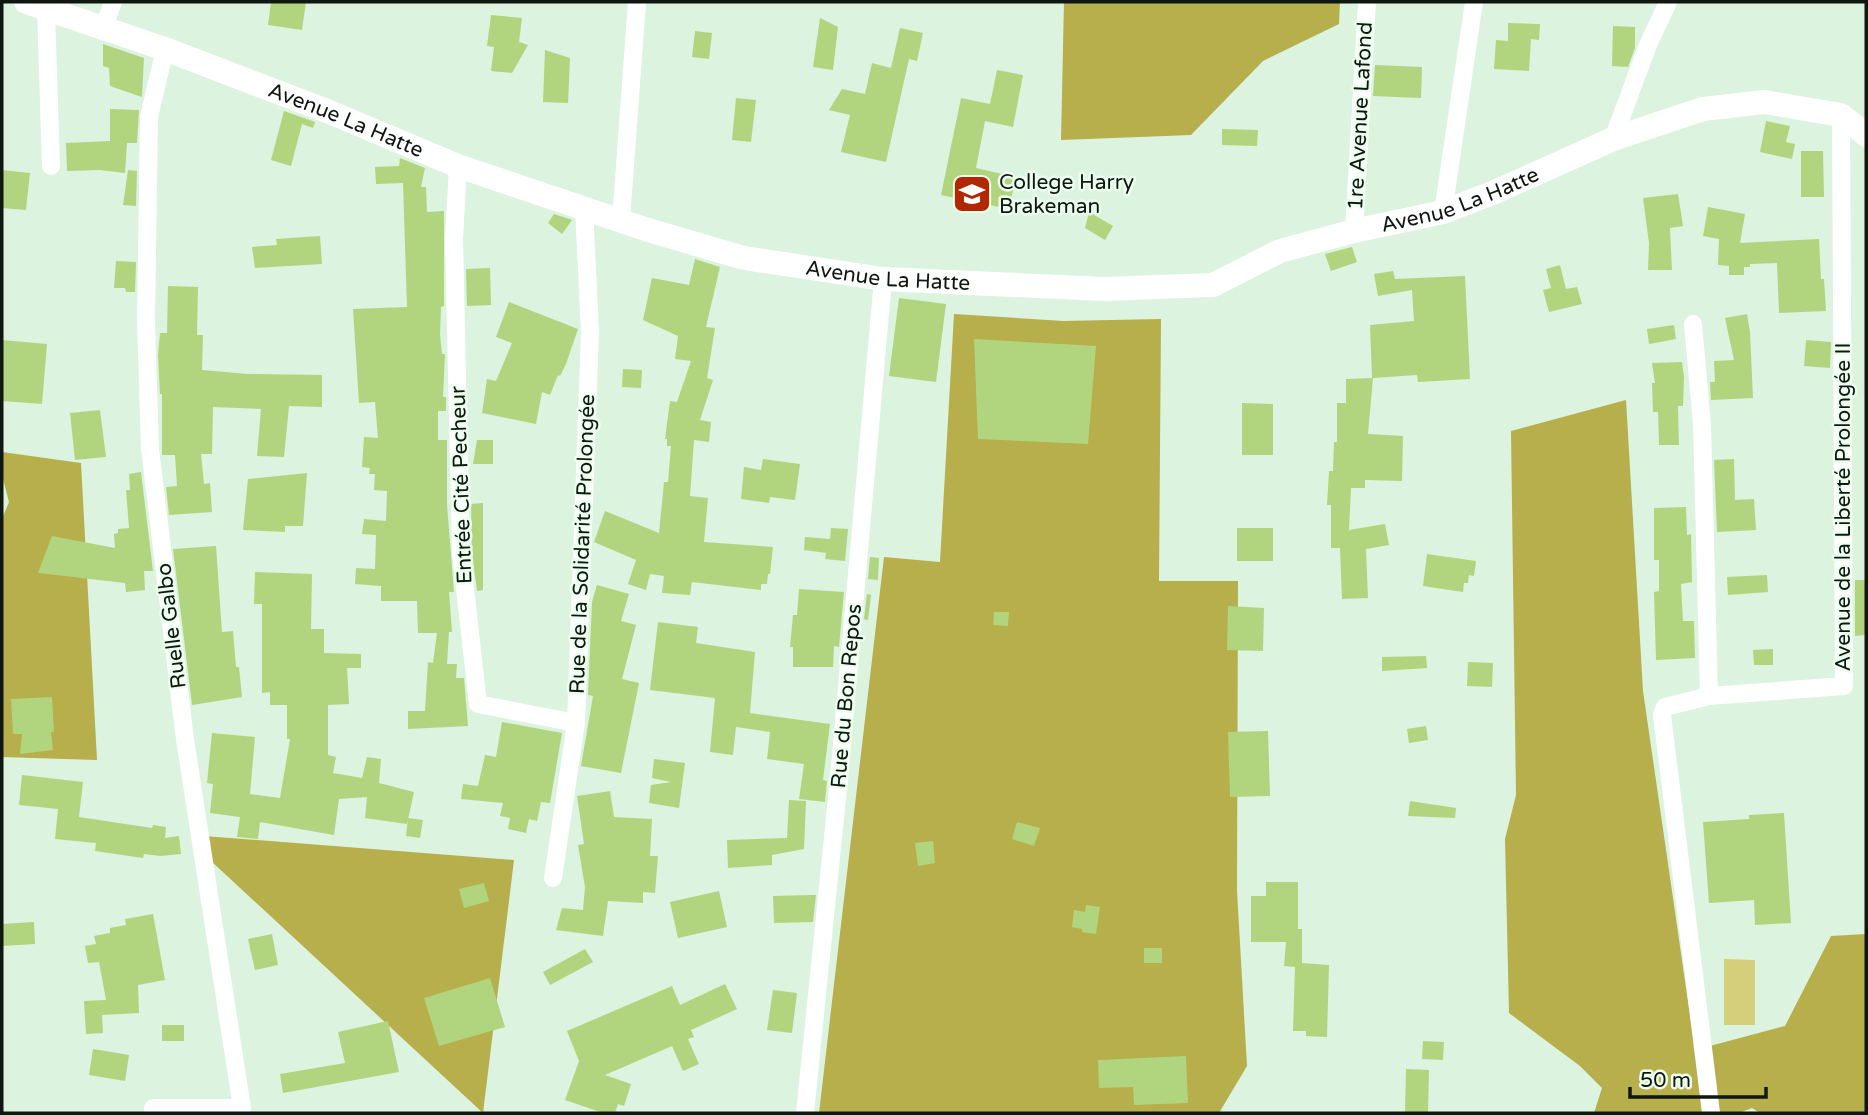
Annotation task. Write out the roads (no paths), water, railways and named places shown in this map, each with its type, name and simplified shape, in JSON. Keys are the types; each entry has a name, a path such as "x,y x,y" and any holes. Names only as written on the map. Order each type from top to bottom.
{"street":[{"path":"103,29 113,2"},
{"path":"621,220 637,2"},
{"name":"1re Avenue Lafond","path":"1354,231 1367,2"},
{"path":"1443,212 1474,2"},
{"path":"1613,139 1648,46 1668,2"},
{"path":"36,6 51,166"},
{"name":"Avenue La Hatte","path":"36,6 165,48 458,166 621,220 744,258 883,279 1103,289 1213,285 1280,251 1354,231 1443,212 1496,192 1613,139 1703,108 1764,102 1841,115"},
{"name":"Ruelle Galbo","path":"153,1113 153,1108 244,1110 185,739 150,449 146,323 149,117 165,48"},
{"path":"1841,115 1864,128"},
{"name":"Avenue de la Liberté Prolongée II","path":"1711,1113 1662,715 1665,707 1673,703 1709,696 1844,686 1841,115"},
{"name":"Entrée Cité Pecheur","path":"458,166 454,239 461,553 478,704 576,723"},
{"name":"Rue de la Solidarité Prolongée","path":"553,878 576,723 590,332 584,208"},
{"name":"Rue du Bon Repos","path":"805,1113 839,778 883,279"},
{"path":"1693,324 1702,425 1709,696"}],"place":[{"name":"College Harry Brakeman","path":"972,194"}]}
